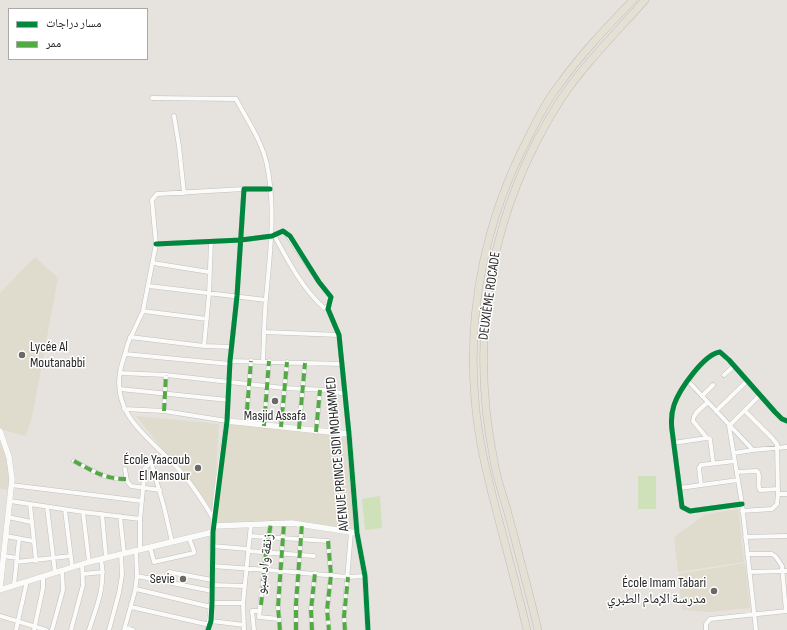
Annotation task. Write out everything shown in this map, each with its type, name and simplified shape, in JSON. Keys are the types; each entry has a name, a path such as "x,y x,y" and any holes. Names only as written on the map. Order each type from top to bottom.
{"highway":[{"name":"DEUXIÈME ROCADE","path":"527,630 490,485 474,400 473,347 481,271 490,230 502,196 518,156 540,114 558,86 579,58 633,0"},
{"name":"DEUXIÈME ROCADE","path":"538,630 494,462 487,419 483,377 483,335 491,272 500,233 509,205 527,162 544,129 561,99 579,75 645,0"}],"street":[{"path":"152,98 236,99 262,151 267,165 273,236 266,300 262,361"},
{"path":"174,116 184,193"},
{"path":"210,625 212,605 213,532 227,421 230,362 237,296 244,189"},
{"path":"214,523 195,490 171,461 134,425 124,409 120,395 120,373 130,337 143,311 153,263 156,244 152,200 157,194 270,189"},
{"name":"AVENUE PRINCE SIDI MOHAMMED","path":"273,236 283,231 290,236 319,282 331,297 328,308 339,335 357,533 365,576 368,630"},
{"path":"156,244 241,240 273,236"},
{"path":"273,236 301,282 324,308 329,306"},
{"path":"204,346 209,294 211,242"},
{"path":"153,263 209,272"},
{"path":"148,286 266,300"},
{"path":"143,311 207,320"},
{"path":"264,332 339,335"},
{"path":"130,337 204,346 232,347"},
{"path":"742,504 690,512 681,504 671,419 681,391 707,358 716,352 722,353 782,419 787,421"},
{"path":"125,354 230,362 269,361 342,364"},
{"path":"247,410 251,361"},
{"path":"264,426 269,361"},
{"path":"281,427 287,362"},
{"path":"299,429 305,363"},
{"path":"724,375 734,366"},
{"path":"120,373 166,375 284,388 320,390 345,394"},
{"path":"164,411 166,375"},
{"path":"688,381 753,450"},
{"path":"716,411 747,381"},
{"path":"702,396 713,385"},
{"path":"120,389 228,400"},
{"path":"316,432 320,390"},
{"path":"729,426 760,395"},
{"path":"708,402 695,414 692,419 707,438 710,439 713,462"},
{"path":"124,409 164,411 264,426 349,434"},
{"path":"742,511 772,509 777,504 778,492 777,444 745,411"},
{"path":"729,426 742,504 755,630"},
{"path":"0,431 9,457 11,468 11,485 0,589 72,566 213,532"},
{"path":"673,443 707,438"},
{"path":"734,453 753,450 787,448"},
{"path":"133,630 124,629 136,589 140,519 145,468 161,457 171,461"},
{"path":"702,485 700,466 704,463 735,460"},
{"path":"74,461 94,472 112,479 126,479"},
{"path":"152,462 172,542"},
{"path":"125,469 126,479 128,484 131,486 160,490"},
{"path":"737,472 757,470 759,474 759,489 787,494"},
{"path":"680,488 738,480"},
{"path":"11,485 142,501"},
{"path":"10,501 65,510 140,519"},
{"path":"30,504 36,561"},
{"path":"47,507 53,558 59,571 63,590 52,630"},
{"path":"65,510 72,566"},
{"path":"83,512 88,562"},
{"path":"89,630 103,583 104,558 102,514"},
{"path":"109,630 122,575 123,554 120,516"},
{"path":"8,517 31,522"},
{"path":"214,523 302,524 357,533"},
{"name":"زنقة واد سبو","path":"260,611 266,552 271,523"},
{"path":"280,630 278,607 284,523"},
{"path":"244,630 243,603 251,524"},
{"path":"296,630 296,604 302,524"},
{"path":"745,537 786,538 787,531"},
{"path":"345,630 344,616 351,532"},
{"path":"6,536 34,541"},
{"path":"250,536 328,540 331,575 327,610 329,630"},
{"path":"150,547 154,562 194,553 189,538"},
{"path":"14,585 19,539"},
{"path":"212,546 281,554 314,556"},
{"path":"706,630 706,624 710,619 786,611 781,564 774,554 747,554"},
{"path":"4,556 16,560 36,561 71,556"},
{"path":"71,630 83,585 82,564"},
{"path":"212,566 348,577 365,576"},
{"path":"749,572 787,571"},
{"path":"83,574 103,572"},
{"path":"169,572 212,585"},
{"path":"312,630 311,610 315,574"},
{"path":"34,628 43,588 43,576"},
{"path":"137,576 212,585 245,586"},
{"path":"16,630 27,581"},
{"path":"136,589 212,605 243,603"},
{"path":"131,607 210,625 244,625"},
{"path":"254,630 252,611 260,611 259,617 279,619"},
{"path":"0,616 34,628 46,630"}],"shaded area":[{"name":"Lycée Al Moutanabbi","path":"35,257 58,278 32,417 26,436 0,429 0,293"},
{"path":"136,416 219,424 214,506 228,424 262,425 347,432 357,533 292,523 212,526 214,512"},
{"path":"0,435 9,458 10,490 0,489"},
{"path":"738,509 744,562 678,572 674,537 706,514"},
{"name":"École Imam Tabari مدرسة الإمام الطبري","path":"745,563 750,608 710,612 682,610 678,574"}],"green space":[{"path":"638,476 656,476 656,509 638,509"},
{"path":"380,496 382,528 365,530 362,499"}],"marked path":[{"path":"247,410 251,361"},
{"path":"264,426 269,361"},
{"path":"281,427 287,362"},
{"path":"299,429 305,363"},
{"path":"164,411 166,375"},
{"path":"316,432 320,390"},
{"path":"74,461 105,476 126,479"},
{"path":"261,605 266,552 271,523"},
{"path":"280,630 278,607 284,523"},
{"path":"296,630 296,604 302,524"},
{"path":"328,541 331,575 327,610 329,630"},
{"path":"312,630 311,610 315,573"},
{"path":"345,630 344,616 348,577"}],"cycle path":[{"path":"208,630 211,621 212,603 213,532 227,421 230,361 237,296 244,189 270,189"},
{"path":"156,244 241,240 272,236 283,231 290,236 319,282 331,297 328,309 339,335 357,533 365,576 368,630"},
{"path":"742,504 690,511 682,507 671,424 672,412 677,398 687,382 700,366 714,354 720,352 729,360 775,412 782,419 787,421"}],"place":[{"name":"Lycée Al Moutanabbi","path":"22,355"},
{"name":"Masjid Assafa","path":"275,401"},
{"name":"École Yaacoub El Mansour","path":"198,468"},
{"name":"Sevie","path":"183,579"},
{"name":"École Imam Tabari مدرسة الإمام الطبري","path":"714,591"}]}
